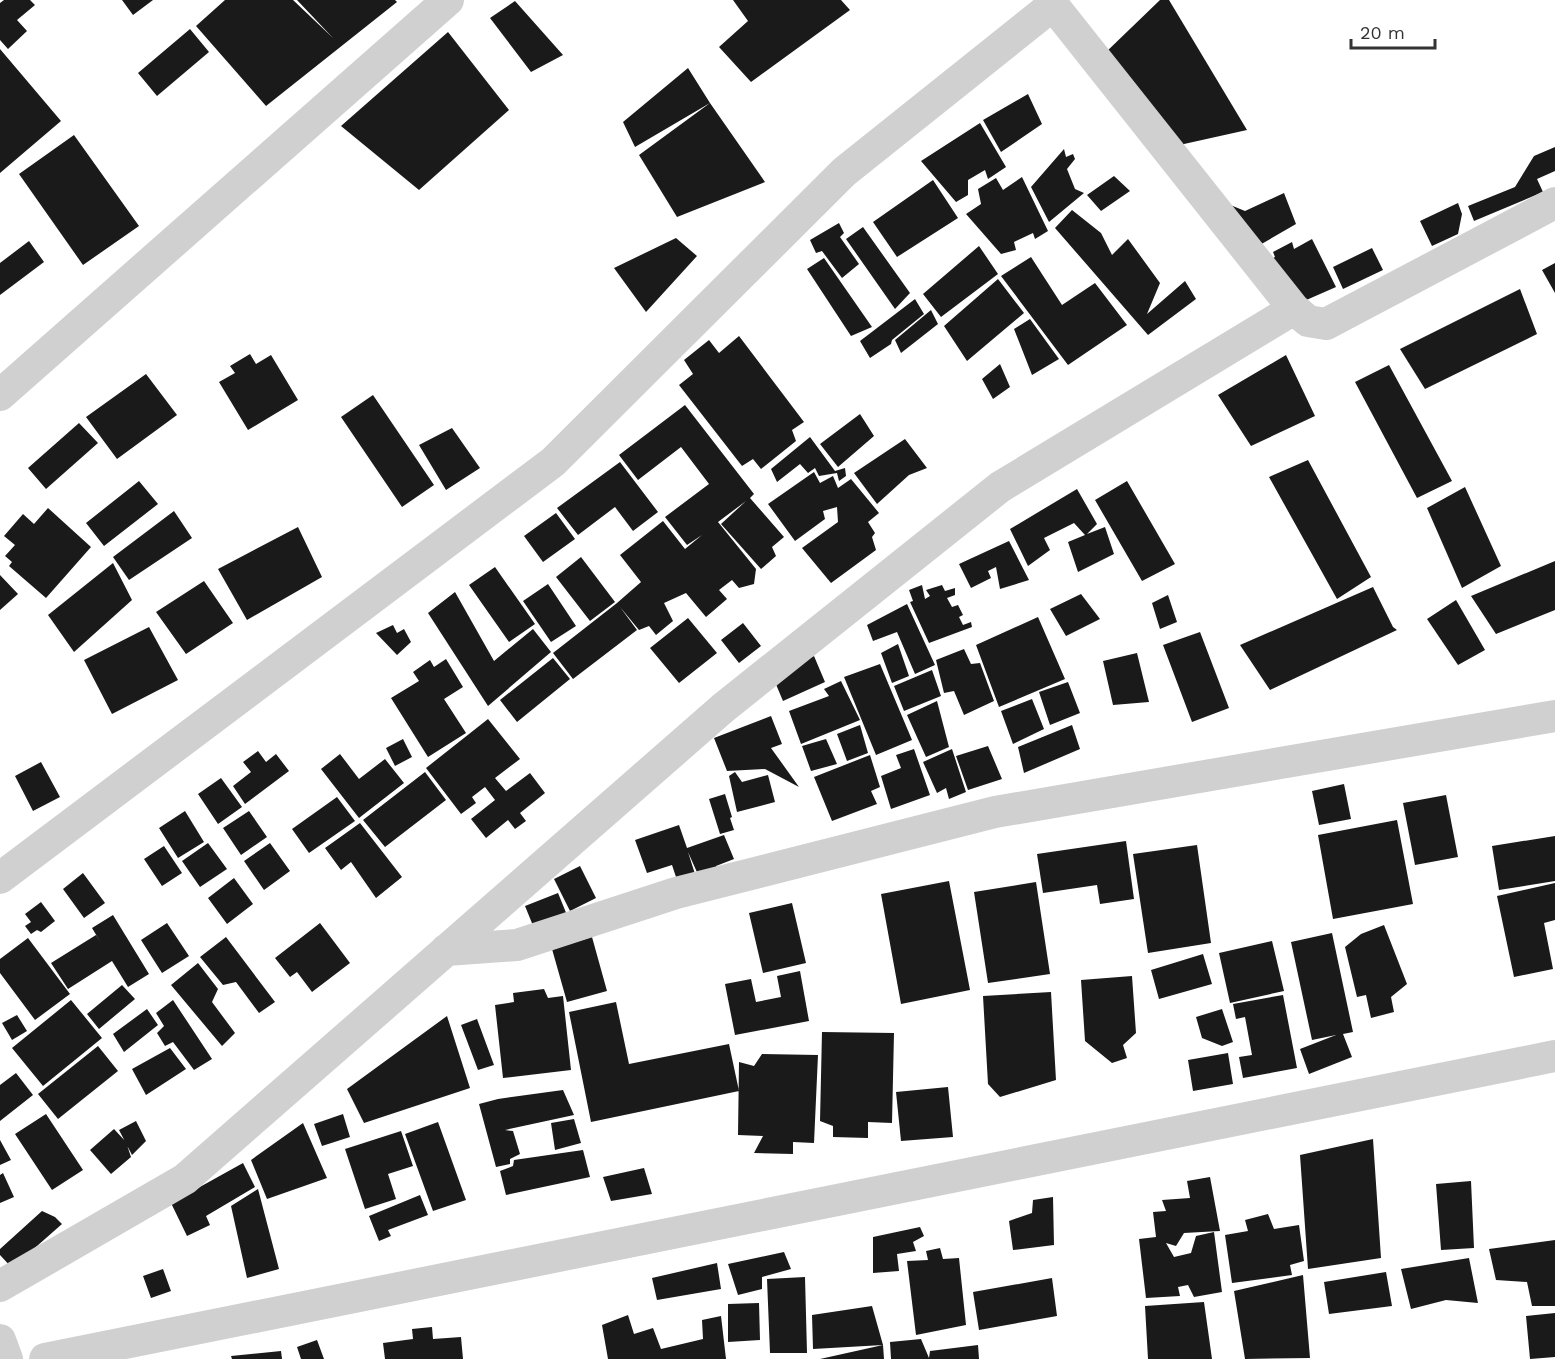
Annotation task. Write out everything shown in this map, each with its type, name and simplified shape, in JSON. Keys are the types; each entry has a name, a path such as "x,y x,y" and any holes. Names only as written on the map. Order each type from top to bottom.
{"street":[{"path":"0,395 448,0"},
{"path":"0,878 553,462 844,172 1051,3 1293,309 1308,321 1326,324 1555,203"},
{"path":"0,1286 185,1179 723,708 999,487 1293,309"},
{"path":"446,950 517,945 676,893 995,812 1555,716"},
{"path":"45,1359 1555,1056"},
{"path":"0,1340 7,1359"}],"building":[{"path":"4,0 30,0 35,5 17,20 27,31 8,49 0,40 0,3"},
{"path":"122,0 153,0 133,15"},
{"path":"225,0 293,0 333,38 297,0 395,0 397,2 266,106 196,26"},
{"path":"733,0 841,0 850,10 751,82 719,47 748,21"},
{"path":"1160,0 1169,0 1247,130 1166,148 1104,54"},
{"path":"515,1 563,55 531,72 490,18"},
{"path":"190,29 209,52 157,96 138,73"},
{"path":"448,32 509,110 419,190 341,126"},
{"path":"0,49 61,121 0,173"},
{"path":"688,68 710,103 635,147 623,122"},
{"path":"1028,94 1042,124 1001,152 983,120"},
{"path":"710,103 765,182 677,217 639,155"},
{"path":"980,123 1006,167 988,179 985,170 968,180 968,195 956,202 921,161"},
{"path":"74,135 139,226 83,265 19,174"},
{"path":"1555,147 1555,171 1537,179 1543,192 1474,221 1468,206 1515,187 1534,156"},
{"path":"1064,149 1066,157 1073,154 1075,159 1067,169 1075,189 1084,193 1049,222 1031,187"},
{"path":"1114,176 1130,191 1101,211 1087,195"},
{"path":"1022,177 1048,231 1035,239 1033,233 1014,242 1016,250 1001,254 966,214 981,204 978,189 996,178 1003,190"},
{"path":"933,180 958,218 897,257 873,222"},
{"path":"1284,193 1296,224 1239,257 1223,202 1245,211"},
{"path":"1458,203 1462,214 1458,234 1432,246 1420,221"},
{"path":"1072,210 1101,233 1112,255 1128,239 1160,283 1147,314 1185,281 1196,299 1148,335 1055,228"},
{"path":"839,223 844,233 840,237 859,264 842,278 822,251 816,253 810,240"},
{"path":"863,227 910,293 895,309 846,239"},
{"path":"676,238 697,256 646,312 614,268"},
{"path":"1312,239 1336,287 1279,312 1255,268 1275,257 1273,252 1292,242 1294,249"},
{"path":"29,241 44,262 0,295 0,263"},
{"path":"979,246 998,274 941,317 923,294"},
{"path":"1372,248 1383,270 1343,289 1333,267"},
{"path":"1031,257 1062,305 1095,283 1127,325 1068,365 1001,276"},
{"path":"824,258 872,327 851,336 807,269"},
{"path":"1555,263 1555,293 1542,270"},
{"path":"998,279 1024,313 967,361 944,326"},
{"path":"1520,289 1537,334 1425,389 1400,349"},
{"path":"915,299 924,314 892,340 891,344 870,358 860,341"},
{"path":"931,310 938,324 901,353 895,340"},
{"path":"1030,319 1059,359 1032,375 1014,329"},
{"path":"739,336 804,422 792,430 796,441 761,469 753,459 742,466 679,385 693,374 684,360 709,340 719,353"},
{"path":"250,354 256,364 271,355 298,400 248,430 219,382 235,373 230,366"},
{"path":"1286,355 1315,416 1251,446 1218,395"},
{"path":"1000,364 1010,387 993,399 982,379"},
{"path":"1389,365 1452,481 1417,498 1355,382"},
{"path":"146,374 177,415 117,459 86,417"},
{"path":"373,395 434,485 402,507 341,417"},
{"path":"685,405 754,494 750,498 784,537 772,547 776,556 761,569 721,524 746,501 718,522 756,569 754,584 739,588 732,580 719,590 727,599 706,617 686,593 664,603 673,621 656,635 649,626 639,630 620,607 637,630 573,679 553,653 641,582 620,555 663,521 685,549 702,535 687,545 665,517 709,484 681,447 638,480 619,455"},
{"path":"860,414 874,436 838,467 820,444"},
{"path":"79,423 98,443 46,489 28,468"},
{"path":"452,428 480,468 446,490 419,445"},
{"path":"810,437 835,471 845,468 846,476 839,481 837,473 819,476 815,468 808,473 800,464 777,482 771,469"},
{"path":"905,439 927,468 909,475 877,504 854,473"},
{"path":"1308,460 1371,577 1337,599 1269,477"},
{"path":"620,462 658,512 633,531 615,507 578,535 557,508"},
{"path":"814,472 820,483 833,476 838,488 851,479 879,513 868,522 875,533 872,537 876,550 831,583 802,548 838,522 837,507 823,511 825,519 795,541 768,504"},
{"path":"139,481 158,504 104,546 86,523"},
{"path":"1127,481 1175,564 1142,581 1095,500"},
{"path":"1465,487 1501,566 1462,588 1427,508"},
{"path":"1077,489 1097,524 1087,534 1105,527 1114,554 1078,572 1068,542 1085,535 1074,523 1044,538 1050,550 1028,566 1010,529"},
{"path":"48,508 91,547 46,598 9,566 12,562 5,556 15,545 4,536 23,514 34,524"},
{"path":"174,511 192,538 129,580 113,557"},
{"path":"556,513 575,539 543,562 524,536"},
{"path":"298,527 322,577 247,620 218,569"},
{"path":"1009,541 1029,580 1000,589 996,567 988,571 991,578 971,588 959,564"},
{"path":"581,557 615,602 590,621 556,577"},
{"path":"1555,561 1555,610 1496,634 1471,596"},
{"path":"113,563 132,600 74,652 48,615"},
{"path":"495,567 535,624 509,642 469,585"},
{"path":"0,575 18,594 0,610"},
{"path":"204,581 233,623 186,654 156,612"},
{"path":"548,584 576,626 551,642 523,601"},
{"path":"922,585 925,599 930,596 926,590 942,585 945,591 955,588 955,595 947,598 952,607 958,605 963,615 959,617 963,625 971,622 972,627 929,643 910,602 913,601 909,590"},
{"path":"1373,587 1393,627 1397,630 1270,690 1240,645"},
{"path":"455,592 494,661 533,629 551,652 488,706 428,613"},
{"path":"1081,594 1100,619 1066,636 1050,609"},
{"path":"1168,595 1177,622 1160,629 1152,603"},
{"path":"1456,600 1485,650 1458,665 1427,619"},
{"path":"907,604 935,665 915,674 897,632 873,641 867,625"},
{"path":"1038,617 1065,679 999,707 976,645"},
{"path":"688,618 717,653 679,683 650,648"},
{"path":"743,623 761,646 739,663 721,640"},
{"path":"393,625 397,633 404,629 411,642 397,655 376,633"},
{"path":"149,627 178,680 112,714 84,660"},
{"path":"1200,632 1229,708 1192,722 1163,645"},
{"path":"898,644 909,676 892,683 881,653"},
{"path":"964,649 971,664 980,663 994,701 964,715 954,691 944,693 936,660"},
{"path":"1137,653 1149,702 1113,705 1103,661"},
{"path":"814,656 825,682 783,701 772,675"},
{"path":"553,658 570,679 517,722 500,700"},
{"path":"446,659 463,687 444,699 466,733 428,757 391,698 419,681 413,672 430,660 434,667"},
{"path":"880,664 912,740 876,755 844,677"},
{"path":"932,670 941,696 904,711 894,686"},
{"path":"841,681 860,720 801,744 789,711 829,696 824,689"},
{"path":"1068,682 1080,713 1050,725 1039,692"},
{"path":"1032,699 1044,729 1013,744 1001,711"},
{"path":"937,701 949,747 926,757 907,715"},
{"path":"771,716 782,744 771,748 799,787 765,769 727,771 714,738"},
{"path":"488,719 520,759 495,778 506,791 530,773 545,793 520,813 526,821 515,829 508,820 486,838 471,819 495,800 485,787 472,797 476,803 461,814 426,768"},
{"path":"860,725 868,753 847,761 837,734"},
{"path":"1072,725 1080,749 1024,773 1018,747"},
{"path":"403,739 412,757 395,766 386,748"},
{"path":"826,739 837,764 811,771 802,746"},
{"path":"988,746 1002,779 968,790 956,756"},
{"path":"914,749 930,795 891,809 881,776 901,768 896,755"},
{"path":"952,749 966,792 949,799 946,788 937,793 923,762"},
{"path":"258,751 266,762 276,754 289,771 245,804 233,786 251,772 243,762"},
{"path":"340,754 359,779 385,759 404,783 359,818 321,769"},
{"path":"870,755 880,787 871,791 877,804 832,821 814,777"},
{"path":"41,762 60,797 33,811 15,776"},
{"path":"425,772 446,800 385,847 363,820"},
{"path":"735,772 742,782 768,775 775,802 737,812 729,776"},
{"path":"221,778 242,807 218,824 198,794"},
{"path":"1344,784 1351,819 1319,825 1312,791"},
{"path":"725,794 734,830 720,834 709,799"},
{"path":"1446,795 1458,857 1415,865 1403,803"},
{"path":"337,797 355,821 309,853 292,829"},
{"path":"185,811 204,842 178,858 159,828"},
{"path":"249,811 267,837 241,855 223,828"},
{"path":"1397,820 1413,904 1333,919 1318,835"},
{"path":"360,823 402,877 376,898 351,862 341,870 325,848"},
{"path":"679,825 687,848 724,835 734,859 716,866 716,873 700,879 688,852 695,874 677,880 672,865 647,873 635,840"},
{"path":"1555,836 1555,881 1499,890 1492,846"},
{"path":"1126,841 1134,899 1100,904 1097,885 1043,893 1037,854"},
{"path":"208,843 227,869 200,887 182,861"},
{"path":"270,843 290,871 264,890 244,861"},
{"path":"1197,845 1211,943 1148,953 1133,854"},
{"path":"164,846 182,873 162,886 144,859"},
{"path":"580,866 596,898 570,911 554,879"},
{"path":"83,873 105,903 84,918 63,889"},
{"path":"234,878 253,904 227,924 208,898"},
{"path":"949,881 970,990 901,1004 881,894"},
{"path":"1036,882 1050,974 988,983 974,892"},
{"path":"1555,883 1555,920 1544,923 1553,969 1514,977 1497,896"},
{"path":"558,893 569,920 536,933 525,906"},
{"path":"41,902 55,921 41,932 37,930 31,934 25,926 31,922 25,914"},
{"path":"792,903 806,963 763,973 749,913"},
{"path":"113,915 149,974 128,987 112,961 68,989 51,963 96,935 101,943 92,928"},
{"path":"167,923 189,956 162,973 141,940"},
{"path":"320,923 350,963 312,992 297,972 290,977 275,958"},
{"path":"1384,925 1407,984 1391,997 1394,1012 1371,1018 1366,995 1357,997 1345,947 1361,934"},
{"path":"1332,933 1353,1032 1343,1034 1352,1057 1309,1074 1300,1049 1336,1035 1312,1040 1291,942"},
{"path":"226,937 275,1002 259,1013 236,982 223,985 200,957"},
{"path":"592,937 607,991 567,1002 552,949"},
{"path":"28,938 70,994 35,1020 0,973 0,959"},
{"path":"1272,941 1284,991 1230,1003 1219,953"},
{"path":"1203,954 1212,984 1159,999 1151,970"},
{"path":"198,963 218,989 212,1002 235,1033 222,1046 171,985"},
{"path":"800,971 809,1021 735,1035 725,984 751,979 756,1002 781,997 777,976"},
{"path":"1132,976 1136,1033 1123,1045 1127,1058 1112,1063 1085,1041 1081,980"},
{"path":"122,985 135,999 99,1029 87,1014"},
{"path":"544,989 548,998 563,996 571,1070 503,1078 495,1005 514,1002 513,993"},
{"path":"1051,992 1056,1080 1000,1097 988,1084 983,996"},
{"path":"1283,995 1297,1068 1243,1078 1239,1057 1252,1055 1245,1017 1236,1019 1233,1004"},
{"path":"71,1000 102,1038 43,1086 12,1048"},
{"path":"173,1000 212,1059 194,1070 173,1042 165,1046 157,1033 164,1026 156,1013"},
{"path":"616,1002 629,1064 729,1044 739,1091 591,1122 569,1012"},
{"path":"147,1009 158,1025 124,1052 113,1034"},
{"path":"1222,1009 1233,1042 1222,1046 1202,1038 1196,1017"},
{"path":"17,1015 27,1031 12,1040 2,1023"},
{"path":"447,1016 470,1088 364,1123 347,1089"},
{"path":"477,1019 494,1065 478,1070 461,1025"},
{"path":"822,1032 894,1033 892,1123 868,1122 868,1138 833,1137 833,1126 820,1121"},
{"path":"98,1046 118,1071 58,1119 38,1094"},
{"path":"170,1048 186,1069 146,1095 132,1069"},
{"path":"1228,1053 1233,1084 1193,1091 1188,1060"},
{"path":"762,1054 818,1055 814,1143 793,1142 793,1154 754,1153 763,1136 738,1135 739,1062 754,1066"},
{"path":"16,1073 33,1095 0,1121 0,1085"},
{"path":"948,1087 953,1137 901,1141 896,1092"},
{"path":"563,1090 574,1115 505,1130 513,1131 520,1154 510,1159 510,1164 496,1167 479,1104 498,1099"},
{"path":"46,1114 83,1170 52,1190 15,1134"},
{"path":"343,1114 350,1137 322,1146 314,1124"},
{"path":"574,1119 581,1143 555,1150 551,1123"},
{"path":"136,1121 146,1141 132,1155 119,1130"},
{"path":"438,1122 466,1200 433,1211 405,1134"},
{"path":"303,1123 327,1178 267,1199 251,1160"},
{"path":"114,1129 126,1142 131,1157 111,1174 90,1150"},
{"path":"401,1131 413,1166 388,1174 396,1199 365,1209 345,1149"},
{"path":"1373,1139 1381,1258 1308,1269 1300,1155"},
{"path":"0,1140 11,1160 0,1165"},
{"path":"583,1150 590,1177 506,1195 500,1171 513,1166 514,1160"},
{"path":"243,1163 255,1187 206,1216 210,1225 187,1236 171,1203"},
{"path":"644,1168 652,1194 611,1201 603,1177"},
{"path":"3,1173 14,1197 0,1203 0,1175"},
{"path":"1210,1177 1220,1231 1184,1233 1176,1246 1166,1243 1174,1257 1191,1253 1196,1236 1214,1232 1222,1292 1194,1297 1188,1285 1178,1287 1180,1296 1146,1298 1139,1239 1156,1237 1153,1212 1166,1211 1162,1200 1190,1198 1187,1181"},
{"path":"1471,1181 1474,1248 1441,1250 1436,1184"},
{"path":"258,1189 279,1269 247,1278 231,1206"},
{"path":"420,1195 428,1215 388,1230 391,1236 379,1241 369,1216"},
{"path":"1053,1197 1054,1245 1013,1250 1009,1221 1032,1213 1033,1200"},
{"path":"42,1211 55,1217 62,1224 12,1268 0,1255 0,1249"},
{"path":"1268,1214 1274,1229 1299,1225 1304,1261 1290,1265 1292,1275 1232,1283 1225,1235 1248,1231 1245,1220"},
{"path":"920,1227 924,1236 913,1242 916,1251 897,1254 899,1271 873,1273 873,1237"},
{"path":"1555,1240 1555,1306 1532,1306 1527,1282 1496,1280 1489,1249"},
{"path":"940,1248 943,1259 959,1258 966,1325 916,1335 907,1261 928,1260 926,1251"},
{"path":"784,1252 791,1269 762,1277 762,1289 738,1295 728,1264"},
{"path":"1469,1258 1478,1303 1446,1300 1411,1309 1401,1269"},
{"path":"717,1263 721,1289 657,1300 652,1278"},
{"path":"163,1269 171,1291 151,1298 143,1276"},
{"path":"1386,1272 1392,1306 1329,1314 1324,1282"},
{"path":"1303,1275 1310,1358 1245,1359 1234,1291"},
{"path":"805,1277 807,1353 770,1353 767,1279"},
{"path":"1052,1278 1057,1316 979,1330 973,1292"},
{"path":"1204,1302 1212,1359 1148,1359 1145,1306"},
{"path":"759,1303 760,1340 728,1342 728,1304"},
{"path":"872,1306 883,1345 813,1349 812,1315"},
{"path":"1555,1313 1555,1357 1530,1359 1526,1316"},
{"path":"628,1315 634,1334 653,1328 661,1349 703,1339 702,1320 721,1316 726,1359 608,1359 602,1325"},
{"path":"432,1327 433,1339 461,1337 463,1359 385,1359 383,1343 413,1339 412,1329"},
{"path":"921,1339 929,1358 930,1351 978,1345 979,1359 891,1359 890,1342"},
{"path":"317,1340 324,1359 301,1359 297,1347"},
{"path":"883,1345 884,1359 820,1359"},
{"path":"281,1351 282,1359 232,1359 231,1356"}]}
